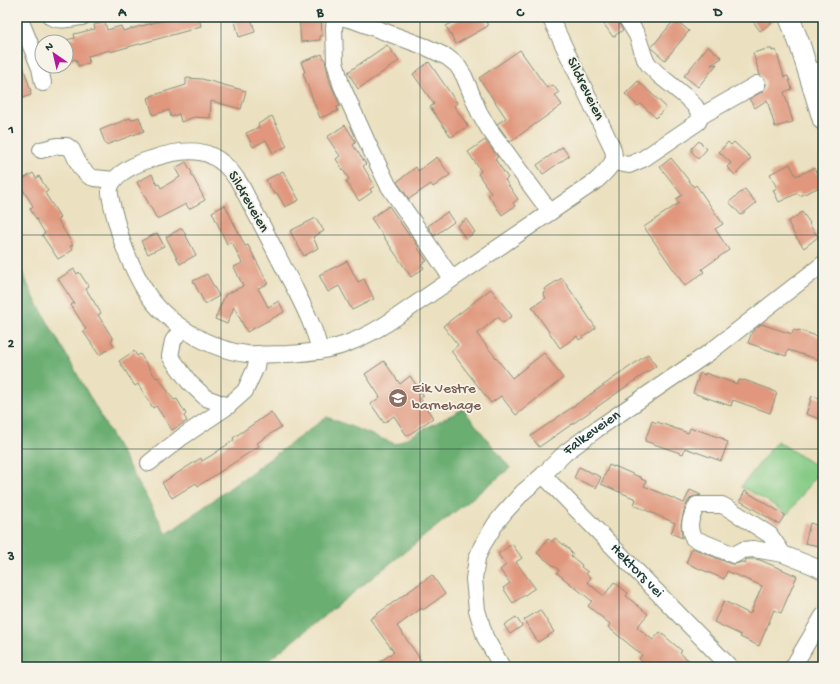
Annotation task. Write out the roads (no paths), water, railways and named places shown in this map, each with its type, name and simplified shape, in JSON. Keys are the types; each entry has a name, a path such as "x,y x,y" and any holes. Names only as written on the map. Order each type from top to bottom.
{"main road":[{"path":"789,17 800,45 816,72 823,120"}],"street":[{"path":"19,17 40,68 43,83"},
{"path":"51,17 61,20 82,17"},
{"path":"335,17 335,62 342,84 368,144 388,185 452,279"},
{"path":"338,17 353,20 426,46 447,57 457,65 464,76 479,112 489,129 550,212"},
{"name":"Sildreveien","path":"550,17 612,147 614,157 613,162"},
{"path":"626,17 637,35 645,59 649,65 686,97 695,106 701,116"},
{"path":"41,150 57,146 67,146 72,150 80,167 89,176 114,180 110,188 111,200 124,246 132,267 146,293 159,308 182,328 213,345 248,354 307,353 344,345 357,340 391,321 606,173 613,162 628,165 643,159 698,122 701,116 757,84"},
{"name":"Sildreveien","path":"114,180 132,166 163,155 192,150 212,155 221,161 238,180 307,314 320,351"},
{"name":"Falkeveien","path":"502,667 485,637 477,610 474,579 477,558 482,546 496,523 523,492 565,453 597,429 710,352 823,264"},
{"path":"182,328 173,341 170,356 189,382 206,398 228,406"},
{"path":"149,463 182,437 228,406 245,391 256,367 258,354"},
{"name":"Hektors vei","path":"543,475 730,667"},
{"path":"783,554 770,535 722,505 697,505 690,520 689,530 693,538 734,555 743,550 754,549 783,554 823,571"},
{"path":"793,667 823,616"}],"place":[{"name":"Eik Vestre barnehage","path":"398,398"}]}
